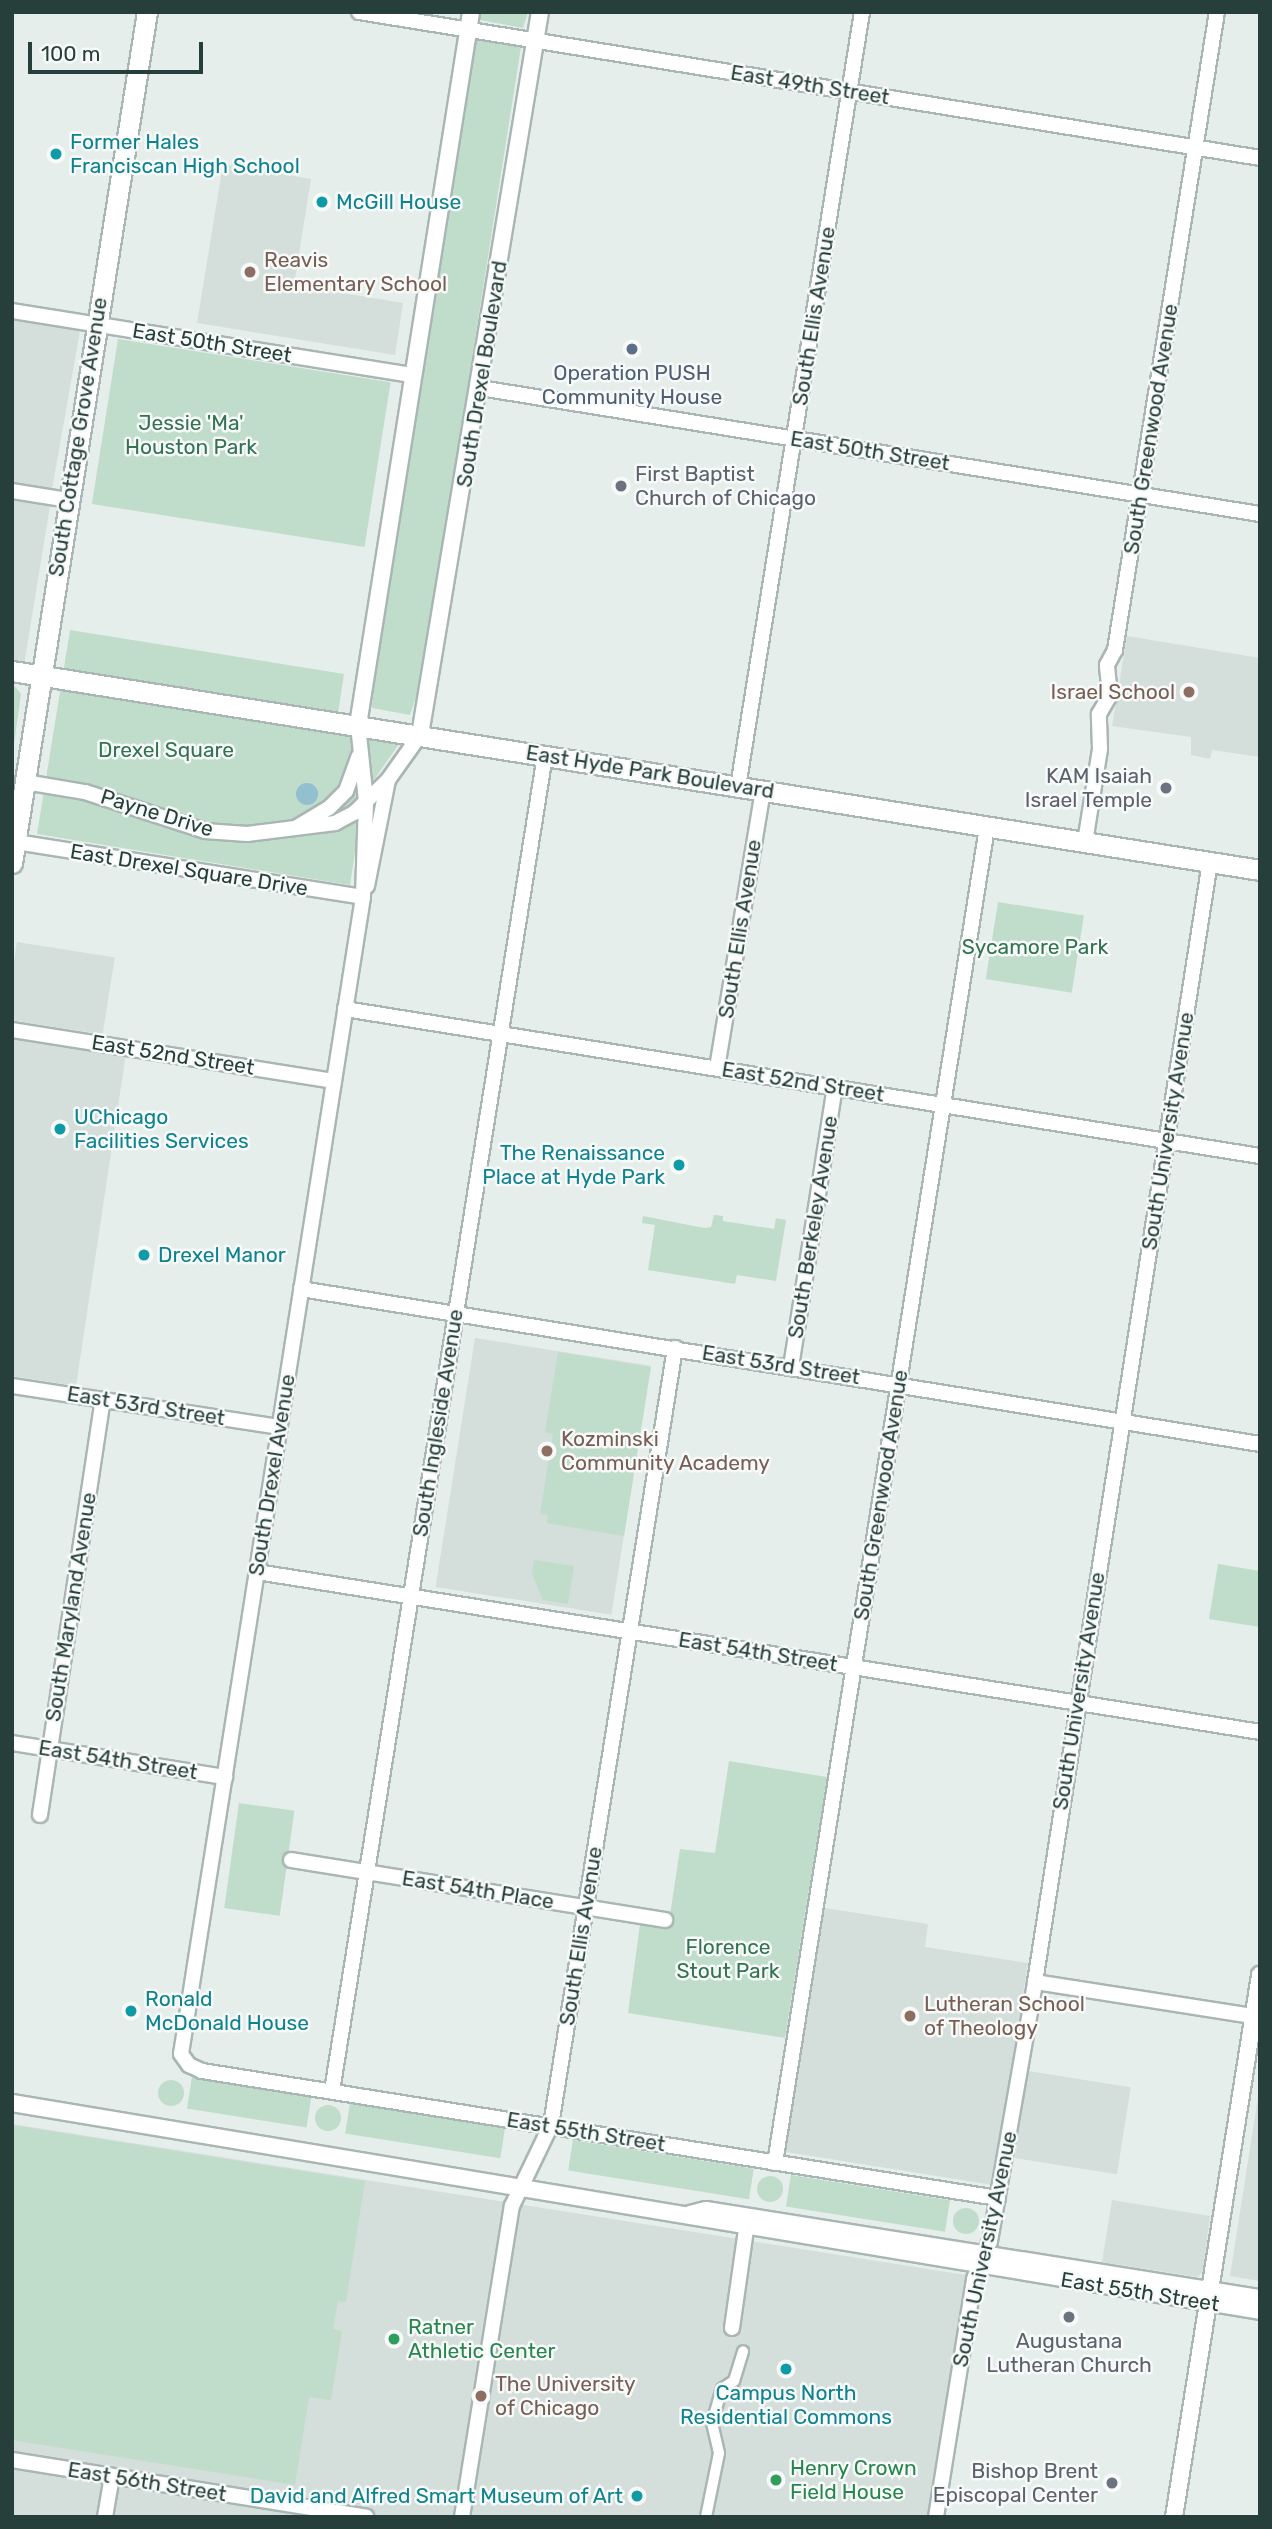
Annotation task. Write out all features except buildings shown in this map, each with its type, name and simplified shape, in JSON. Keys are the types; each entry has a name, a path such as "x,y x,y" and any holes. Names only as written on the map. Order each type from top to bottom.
{"main road":[{"name":"South Cottage Grove Avenue","path":"12,863 147,12"},
{"name":"East Hyde Park Boulevard","path":"12,671 1260,870"}],"street":[{"name":"East 49th Street","path":"359,12 1260,158"},
{"path":"358,725 411,375 471,12"},
{"name":"South Drexel Boulevard","path":"420,735 480,388 540,12"},
{"name":"South Ellis Avenue","path":"738,786 862,12"},
{"name":"South Greenwood Avenue","path":"1085,842 1100,749 1100,715 1110,695 1107,665 1115,650 1217,12"},
{"name":"East 50th Street","path":"12,310 411,375"},
{"name":"East 50th Street","path":"480,388 1260,514"},
{"path":"12,491 68,500"},
{"name":"South Drexel Avenue","path":"181,2054 363,897 366,802 358,725"},
{"name":"South Drexel Avenue","path":"363,897 373,869 388,780 420,735"},
{"name":"South Drexel Avenue","path":"346,791 360,752"},
{"name":"South Ingleside Avenue","path":"332,2091 545,755"},
{"name":"Payne Drive","path":"25,782 85,792 205,831 289,830 335,823 366,802 388,780"},
{"name":"South Ellis Avenue","path":"717,1068 763,790"},
{"name":"Payne Drive","path":"289,830 328,808 346,791"},
{"name":"South Greenwood Avenue","path":"775,2163 987,827"},
{"name":"East Drexel Square Drive","path":"16,842 363,897"},
{"name":"South University Avenue","path":"936,2517 974,2280 983,2259 998,2198 1035,1982 1210,862"},
{"name":"East 52nd Street","path":"345,1009 1260,1156"},
{"name":"East 52nd Street","path":"12,1030 334,1081"},
{"name":"South Berkeley Avenue","path":"791,1367 835,1087"},
{"name":"East 53rd Street","path":"301,1289 1260,1444"},
{"name":"South Ellis Avenue","path":"462,2517 512,2206 551,2125 675,1348"},
{"name":"East 53rd Street","path":"12,1385 279,1427"},
{"name":"South Maryland Avenue","path":"40,1815 103,1400"},
{"name":"East 54th Street","path":"257,1573 1260,1732"},
{"name":"East 54th Street","path":"12,1743 225,1777"},
{"name":"East 54th Place","path":"291,1860 665,1920"},
{"path":"1174,2517 1260,1975"},
{"path":"1035,1982 1253,2016"},
{"name":"East 55th Street","path":"181,2054 189,2065 202,2071 998,2198"},
{"name":"East 55th Street","path":"12,2103 520,2188 983,2259 1209,2297 1260,2311"},
{"path":"732,2328 747,2222"},
{"name":"East 55th Street","path":"1209,2297 1260,2298"},
{"path":"706,2517 719,2452 712,2423 722,2389 734,2381 743,2351"},
{"name":"East 56th Street","path":"12,2460 366,2517"},
{"path":"105,2517 112,2476"}],"shaded area":[{"name":"Reavis Elementary School","path":"223,164 311,179 294,285 403,303 395,355 197,323"},
{"path":"12,320 80,331 52,489 12,483"},
{"path":"12,500 50,506 24,665 12,663"},
{"name":"Israel School","path":"1127,636 1260,658 1260,757 1212,750 1210,759 1191,755 1191,737 1112,726"},
{"path":"17,942 115,957 103,1035 12,1020 12,974"},
{"path":"12,1036 126,1053 76,1386 12,1376"},
{"name":"Kozminski Community Academy","path":"475,1338 651,1366 611,1615 436,1587"},
{"name":"Lutheran School of Theology","path":"818,1907 928,1924 925,1947 1028,1963 993,2185 780,2151"},
{"path":"1028,2071 1131,2087 1117,2174 1014,2158"},
{"path":"1260,2084 1260,2281 1230,2276"},
{"name":"The University of Chicago","path":"12,2124 966,2275 934,2517 12,2517"},
{"path":"1112,2200 1210,2216 1203,2271 1198,2277 1102,2262"}],"green space":[{"path":"479,12 528,12 523,28 480,20"},
{"path":"475,40 521,47 421,682 410,715 372,708 374,671"},
{"name":"Jessie 'Ma' Houston Park","path":"118,339 391,382 364,547 92,504"},
{"name":"Drexel Square","path":"70,630 344,674 335,733 399,744 364,794 350,885 37,834"},
{"path":"12,683 21,694 12,758"},
{"name":"Sycamore Park","path":"998,902 1084,916 1072,993 986,979"},
{"path":"714,1215 723,1216 723,1221 774,1229 776,1218 786,1220 776,1281 737,1275 735,1284 648,1270 655,1225 642,1223 643,1216 704,1228 711,1227"},
{"path":"558,1352 651,1367 624,1536 547,1523 548,1515 540,1514 553,1434 545,1432"},
{"path":"534,1560 574,1566 568,1604 543,1600 532,1574"},
{"path":"1218,1564 1260,1571 1260,1627 1209,1619"},
{"name":"Florence Stout Park","path":"729,1761 827,1777 785,2038 628,2013 640,1924 668,1928 680,1849 715,1853"},
{"path":"239,1803 294,1811 280,1916 224,1908"},
{"path":"192,2077 312,2096 307,2128 187,2109"},
{"path":"171,2080 180,2084 184,2093 180,2102 171,2106 162,2102 158,2093 162,2084"},
{"path":"350,2103 505,2128 500,2158 345,2134"},
{"path":"328,2105 337,2109 341,2118 337,2127 328,2131 319,2127 315,2118 319,2109"},
{"path":"12,2125 365,2181 346,2302 338,2301 333,2329 342,2331 331,2400 309,2397 295,2485 12,2440"},
{"path":"573,2140 754,2169 749,2199 568,2171"},
{"path":"791,2175 950,2200 945,2232 786,2207"},
{"path":"770,2176 779,2180 783,2189 779,2198 770,2202 761,2198 757,2189 761,2180"},
{"path":"966,2208 975,2212 979,2221 975,2230 966,2234 957,2230 953,2221 957,2212"}],"water":[{"path":"307,783 315,786 318,794 315,802 307,805 299,802 296,794 299,786"}],"place":[{"name":"Former Hales Franciscan High School","path":"56,154"},
{"name":"McGill House","path":"322,202"},
{"name":"Reavis Elementary School","path":"250,272"},
{"name":"Operation PUSH Community House","path":"632,349"},
{"name":"First Baptist Church of Chicago","path":"621,486"},
{"name":"Israel School","path":"1189,692"},
{"name":"KAM Isaiah Israel Temple","path":"1166,788"},
{"name":"UChicago Facilities Services","path":"60,1129"},
{"name":"The Renaissance Place at Hyde Park","path":"679,1165"},
{"name":"Drexel Manor","path":"144,1255"},
{"name":"Kozminski Community Academy","path":"547,1451"},
{"name":"Ronald McDonald House","path":"131,2011"},
{"name":"Lutheran School of Theology","path":"910,2016"},
{"name":"Augustana Lutheran Church","path":"1069,2317"},
{"name":"Ratner Athletic Center","path":"394,2339"},
{"name":"Campus North Residential Commons","path":"786,2369"},
{"name":"The University of Chicago","path":"481,2396"},
{"name":"Henry Crown Field House","path":"776,2480"},
{"name":"Bishop Brent Episcopal Center","path":"1112,2483"},
{"name":"David and Alfred Smart Museum of Art","path":"637,2496"}]}
